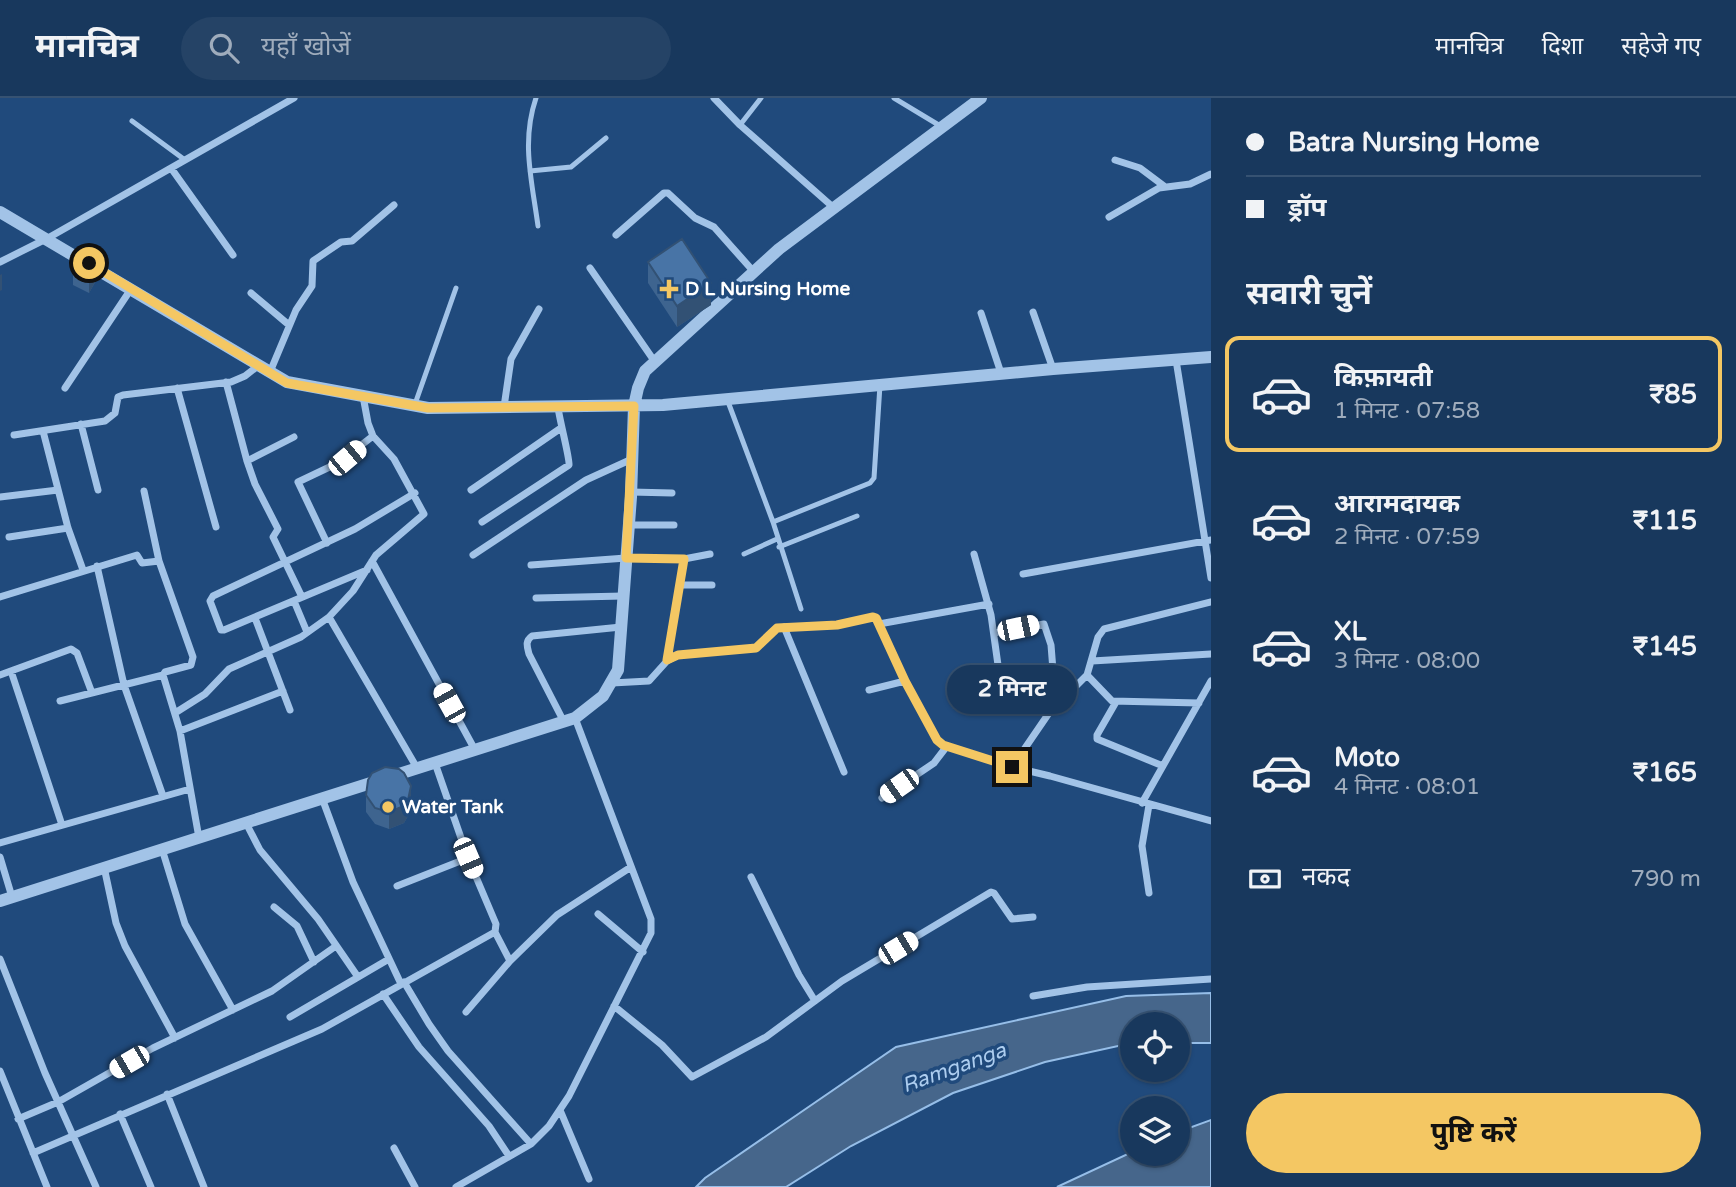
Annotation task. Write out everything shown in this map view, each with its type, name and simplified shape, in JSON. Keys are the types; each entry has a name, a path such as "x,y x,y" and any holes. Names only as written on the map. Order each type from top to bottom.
{"street":[{"path":"0,262 294,98"},
{"path":"714,98 740,125 834,208"},
{"path":"0,857 6,899 570,720 592,707 612,683 618,670 631,492 634,406 645,372 779,249 981,98"},
{"path":"1115,160 1140,168 1164,186"},
{"path":"171,168 233,255"},
{"path":"1109,217 1164,186 1190,184 1211,174"},
{"path":"615,235 668,193 695,218 714,227 754,272"},
{"path":"14,435 111,418 115,413 118,397 122,395 226,382 264,369 312,286 313,261 341,242 352,241 394,205"},
{"path":"0,212 287,383 428,408 634,406 1211,357"},
{"path":"590,268 655,362"},
{"path":"65,388 131,288"},
{"path":"251,293 289,326"},
{"path":"504,407 511,359 539,309"},
{"path":"1033,312 1053,369"},
{"path":"981,313 1001,373"},
{"path":"1176,360 1208,541 1211,578"},
{"path":"226,382 255,484 278,529 273,536 302,597"},
{"path":"177,388 216,527"},
{"path":"175,713 205,694 229,669 307,632 330,617 353,591 383,547 424,514 415,493 394,459 373,436 363,396"},
{"path":"482,522 569,465 558,407"},
{"path":"82,424 98,490"},
{"path":"471,491 561,428"},
{"path":"43,431 68,528 83,570"},
{"path":"327,543 298,482 347,458 373,436"},
{"path":"247,461 294,437"},
{"path":"473,555 586,480 632,458"},
{"path":"0,497 58,490"},
{"path":"60,701 163,675 165,672 191,665 193,660 159,561 144,491"},
{"path":"631,492 672,493"},
{"path":"367,569 222,630 211,598 355,529 415,493"},
{"path":"629,525 674,525"},
{"path":"9,537 68,528"},
{"path":"1023,574 1208,541"},
{"path":"531,565 626,558 684,559 710,554"},
{"path":"974,554 989,604 998,664"},
{"path":"0,597 137,555 143,563 159,561"},
{"path":"667,660 684,559"},
{"path":"372,561 475,750"},
{"path":"97,566 124,685 163,796"},
{"path":"680,585 712,585"},
{"path":"536,598 623,596"},
{"path":"293,601 307,632"},
{"path":"1012,767 1049,713 1087,675 1098,637 1104,629 1211,602"},
{"path":"879,624 989,604"},
{"path":"330,617 417,768"},
{"path":"612,683 649,681 667,660 678,655 756,648 777,628 837,625 873,617 937,740 947,746 1012,767 1211,821"},
{"path":"255,618 290,710"},
{"path":"994,633 1044,624 1051,645 1054,683"},
{"path":"784,627 844,772"},
{"path":"456,1187 531,1144 549,1126 569,1096 651,933 651,919 570,720 529,654 527,643 532,636 621,628"},
{"path":"0,675 71,649 77,653 92,693"},
{"path":"1092,661 1211,654"},
{"path":"11,671 62,825"},
{"path":"163,675 180,732 199,838"},
{"path":"1087,675 1108,699 1116,702 1199,703"},
{"path":"869,690 905,681"},
{"path":"1149,893 1142,846 1146,804 1163,766 1211,681"},
{"path":"180,732 283,691"},
{"path":"1116,702 1097,739 1163,766"},
{"path":"882,799 934,762 947,746"},
{"path":"435,763 468,858 496,925 495,932 510,961"},
{"path":"0,843 190,789"},
{"path":"322,798 352,882 389,960 448,1051 531,1144"},
{"path":"246,822 260,850 318,919 358,977"},
{"path":"162,849 185,924 233,1010"},
{"path":"397,886 468,858"},
{"path":"104,867 116,923 125,946 175,1038"},
{"path":"466,1012 510,961 557,915 631,867"},
{"path":"751,877 799,975 816,1001"},
{"path":"614,1006 662,1045 692,1077 766,1037 842,981 991,892 995,893 1012,919 1033,917"},
{"path":"274,907 297,926 314,962"},
{"path":"598,914 643,953"},
{"path":"33,1153 322,1029 495,932"},
{"path":"18,1119 58,1102 175,1038 272,991 337,946"},
{"path":"0,959 96,1187"},
{"path":"290,1017 389,960"},
{"path":"1033,996 1087,987 1211,979"},
{"path":"383,994 419,1047 489,1126 509,1156"},
{"path":"0,1071 47,1187"},
{"path":"167,1094 204,1187"},
{"path":"560,1110 589,1179"},
{"path":"120,1114 151,1187"},
{"path":"394,1148 415,1187"}],"lane":[{"path":"537,98 532,111 527,144 538,226"},
{"path":"740,125 761,98"},
{"path":"894,98 942,127"},
{"path":"132,121 185,160"},
{"path":"530,171 571,167 606,138"},
{"path":"415,406 456,288"},
{"path":"772,522 870,483 874,478 880,385"},
{"path":"727,399 801,609"},
{"path":"779,547 857,516"},
{"path":"744,554 777,538"}],"water":[{"name":"Ramganga","path":"1211,993 1211,1043 1190,1043 1190,1012 1120,1012 1120,1046 1045,1062 953,1093 851,1146 786,1187 696,1187 705,1178 896,1047 1126,996"},
{"path":"1211,1120 1211,1187 1057,1187 1120,1158 1120,1166 1190,1166 1190,1128"}],"building":[{"path":"682,239 711,283 677,306 648,262"},
{"path":"82,257 98,266 89,282 73,274"},
{"path":"385,767 399,769 411,786 404,806 389,812 375,808 366,795 372,773"}],"place":[{"name":"D L Nursing Home","path":"669,289"},
{"name":"Water Tank","path":"388,807"}],"route":[{"path":"89,263 287,383 428,408 634,406 626,558 684,559 667,660 678,655 756,648 777,628 820,627 873,617 876,618 905,681 937,740 943,745 1012,767"}]}
